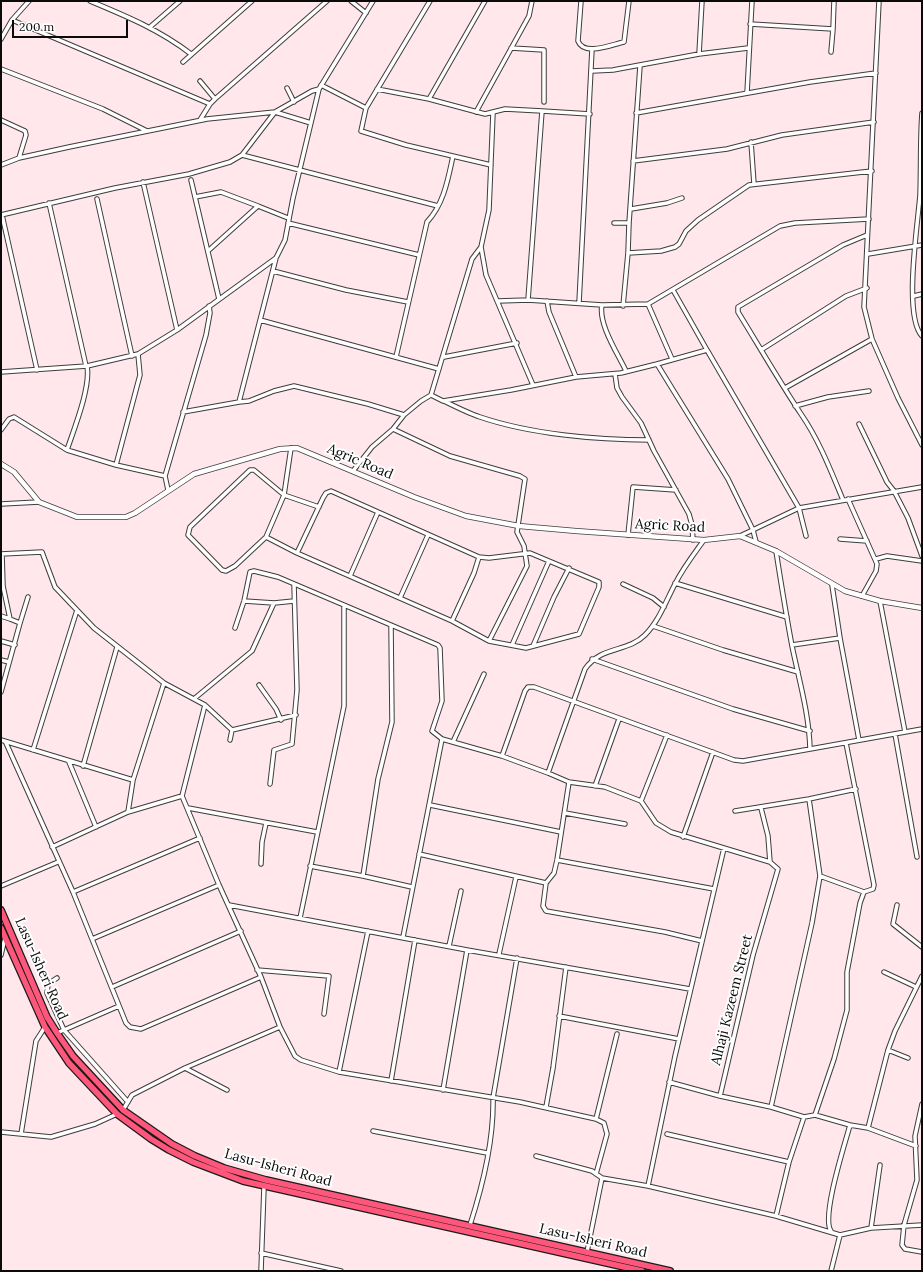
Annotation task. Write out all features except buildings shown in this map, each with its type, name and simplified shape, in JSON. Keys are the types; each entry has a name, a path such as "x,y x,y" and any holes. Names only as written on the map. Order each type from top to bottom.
{"main road":[{"name":"Lasu-Isheri Road","path":"1,910 47,1017 56,1033 73,1056 122,1110 172,1144 224,1168 266,1180 670,1271"},
{"name":"Lasu-Isheri Road","path":"1,928 45,1028 69,1063 117,1114 169,1150 221,1174 264,1187 642,1271"}],"street":[{"path":"1,39 12,20 29,1"},
{"path":"90,1 150,27 171,39 191,54"},
{"path":"98,4 103,1"},
{"path":"150,27 180,1"},
{"path":"183,62 252,1"},
{"path":"200,120 215,99 327,1"},
{"path":"351,1 366,13"},
{"path":"240,402 276,258 285,240 288,218 320,87 373,1"},
{"path":"430,1 366,108 361,131 453,156 491,164"},
{"path":"429,99 485,1"},
{"path":"476,112 529,16 532,1"},
{"path":"581,1 578,41 582,46 592,49 624,42 629,1"},
{"path":"699,54 702,1"},
{"path":"747,93 748,48 752,1"},
{"path":"832,52 834,1"},
{"path":"879,1 872,171 867,236 867,288 864,307 872,338 898,398 922,445"},
{"path":"12,20 210,104"},
{"path":"750,24 833,29"},
{"path":"511,48 544,50 544,102"},
{"path":"592,71 613,70 699,54 748,48"},
{"path":"579,304 590,114 592,49"},
{"path":"623,306 628,253 640,66"},
{"path":"1,69 103,109 147,131"},
{"path":"636,113 747,93 876,73"},
{"path":"200,81 215,99"},
{"path":"1,165 19,158 200,120 275,112 312,90 320,87 366,108"},
{"path":"287,88 294,102"},
{"path":"378,89 429,99 476,112 493,113 505,109 590,114"},
{"path":"528,300 542,111"},
{"path":"275,112 311,123"},
{"path":"37,370 1,215 220,166 242,154 275,112"},
{"path":"922,112 921,195 913,258 916,326 922,336"},
{"path":"493,113 488,210 482,247 486,275 517,343 534,385"},
{"path":"1,120 25,131 26,135 19,158"},
{"path":"634,161 727,149 782,135 874,122"},
{"path":"751,142 754,184"},
{"path":"242,154 300,171 438,206"},
{"path":"396,357 427,222 434,216 443,196 453,156"},
{"path":"628,253 661,251 676,247 686,230 698,220 741,189 754,184 872,171"},
{"path":"191,180 219,299"},
{"path":"143,182 177,330"},
{"path":"195,197 221,192 288,218"},
{"path":"631,209 682,198"},
{"path":"97,199 132,356"},
{"path":"49,204 89,373 80,410 67,450"},
{"path":"208,251 258,206"},
{"path":"498,300 528,300 623,306 648,304 780,226 795,223 869,219"},
{"path":"288,223 419,255"},
{"path":"614,224 629,223"},
{"path":"843,500 820,448 802,414 795,406 738,312 738,307 843,245 867,236"},
{"path":"868,254 922,245"},
{"path":"353,471 372,447 393,429 404,415 431,395 444,357 460,294 472,259 482,247"},
{"path":"1,372 87,366 138,354 177,330 276,258"},
{"path":"273,271 346,290 408,302"},
{"path":"761,350 846,296 867,288"},
{"path":"673,290 799,508 806,536"},
{"path":"914,296 922,294"},
{"path":"547,302 549,312 576,377"},
{"path":"648,304 672,359"},
{"path":"602,305 600,313 603,322 626,371"},
{"path":"168,490 165,476 206,335 210,313 209,306"},
{"path":"260,320 439,369"},
{"path":"785,388 872,338"},
{"path":"444,357 517,343"},
{"path":"443,401 576,377 615,374 707,350"},
{"path":"116,465 140,375 138,354"},
{"path":"657,364 728,479 753,530 756,542"},
{"path":"615,374 617,388 634,412 689,514 692,525 693,540"},
{"path":"183,412 240,402 249,402 274,390 294,386 368,404 404,415"},
{"path":"795,406 828,397 869,391"},
{"path":"431,395 482,418 524,429 630,440 649,440"},
{"path":"1,430 9,419 14,417 67,450 116,465 165,476"},
{"path":"859,424 908,518 922,556"},
{"path":"393,429 450,456 523,477 526,482 517,532 524,546 527,566 489,641"},
{"path":"291,448 284,495 266,536 235,566 226,571 222,570 188,535 188,530 200,516 250,470 254,470 284,495 319,507"},
{"name":"Agric Road","path":"1,464 14,472 39,502 78,517 126,517 135,514 187,477 280,449 291,448 302,449 458,514 519,526 693,540 740,536"},
{"path":"628,535 634,487 676,490"},
{"path":"740,536 799,508 922,487"},
{"path":"266,536 297,553 452,621 489,641 526,648 579,634 599,588 599,582 534,554 526,553 488,558 479,557 331,491 326,493 297,553"},
{"path":"848,499 876,560 876,571 862,596"},
{"path":"1,504 39,502"},
{"path":"350,576 378,512"},
{"path":"400,598 428,535"},
{"path":"740,536 776,551 832,585 880,601 922,608"},
{"path":"548,773 585,669 592,660 636,642 653,626 675,583 704,540"},
{"path":"840,540 867,541"},
{"path":"776,551 792,645 810,731 810,749"},
{"path":"10,619 3,586 2,554 41,552 55,587 94,628 164,682 195,698 232,730"},
{"path":"876,560 887,556 922,561"},
{"path":"452,621 474,573 479,557"},
{"path":"512,645 549,561"},
{"path":"533,646 550,604 569,568"},
{"path":"235,628 252,571 260,572 294,584 438,645 440,648 442,701 432,731 442,739 502,756 569,782 605,787 641,801 659,825 683,837 770,862 768,836 761,808"},
{"path":"675,583 787,617"},
{"path":"270,784 274,750 292,744 296,715 297,690 294,584"},
{"path":"623,584 653,598 664,606"},
{"path":"832,585 840,638 859,740"},
{"path":"1,692 2,682 15,645 28,597"},
{"path":"244,601 274,603 294,601"},
{"path":"880,601 905,732"},
{"path":"195,698 252,651 274,603"},
{"path":"300,918 317,832 339,739 344,706 344,605"},
{"path":"33,750 77,610"},
{"path":"1,616 20,622"},
{"path":"363,876 378,779 392,722 391,625"},
{"path":"653,626 723,650 798,672"},
{"path":"792,645 840,638"},
{"path":"1,640 15,645"},
{"path":"83,766 117,647"},
{"path":"1,660 9,662"},
{"path":"592,660 733,709 810,731"},
{"path":"453,742 484,674"},
{"path":"128,812 133,780 164,682"},
{"path":"259,686 276,709 281,720"},
{"path":"502,756 525,691 528,687 667,735 727,758 743,761 922,729"},
{"path":"205,706 182,796 219,884 258,970 280,1027 298,1059 339,1072 546,1107 596,1119 604,1123 607,1134 596,1174"},
{"path":"232,730 281,720 296,715"},
{"path":"595,786 619,719"},
{"path":"230,740 232,730"},
{"path":"895,734 917,857"},
{"path":"641,801 667,735"},
{"path":"402,937 430,805 442,739"},
{"path":"1,740 6,743 133,780"},
{"path":"6,743 58,862 73,892 126,1023 139,1029 171,1017 261,978"},
{"path":"820,876 864,892 873,888 874,884 846,743"},
{"path":"683,837 713,752"},
{"path":"69,762 96,827"},
{"path":"569,782 557,860 554,873 546,883 542,906 546,910 665,932 702,941"},
{"path":"735,812 856,789"},
{"path":"52,847 128,812 182,796"},
{"path":"771,1107 820,876 809,799"},
{"path":"430,805 561,832"},
{"path":"188,808 317,832"},
{"path":"565,813 625,824"},
{"path":"261,864 262,842 266,823"},
{"path":"73,892 200,838"},
{"path":"648,1186 669,1082 724,848"},
{"path":"419,854 546,883"},
{"path":"557,860 714,889"},
{"path":"1,886 58,862"},
{"name":"Alhaji Kazeem Street","path":"720,1096 753,955 777,876 778,869 770,862"},
{"path":"310,866 412,887"},
{"path":"499,954 516,877"},
{"path":"92,939 219,884"},
{"path":"449,946 461,891"},
{"path":"815,1115 834,1059 847,1010 847,972 860,903 864,892"},
{"path":"229,905 467,950 499,954 690,989"},
{"path":"897,905 892,924 922,947"},
{"path":"112,987 241,931"},
{"path":"339,1072 368,931"},
{"path":"1,955 5,938"},
{"path":"391,1082 415,940"},
{"path":"443,1090 467,950"},
{"path":"470,1225 478,1198 487,1153 493,1118 493,1098 517,958"},
{"path":"546,1107 553,1068 566,967"},
{"path":"258,970 329,976 324,1014"},
{"path":"884,972 916,987"},
{"path":"868,1128 888,1050 922,976"},
{"path":"57,978 48,984 47,993 64,1030 128,1102"},
{"path":"56,1033 119,1006"},
{"path":"559,1016 679,1039"},
{"path":"122,1110 132,1095 185,1068 280,1027"},
{"path":"21,1134 36,1041 45,1028"},
{"path":"596,1119 618,1034"},
{"path":"888,1050 908,1058"},
{"path":"185,1068 227,1090"},
{"path":"669,1082 720,1096 771,1107 804,1117 815,1115 850,1126 868,1128 916,1146"},
{"path":"922,1104 915,1129 917,1180 904,1225 902,1248 922,1252"},
{"path":"1,1132 57,1136 95,1124 117,1114"},
{"path":"776,1216 789,1162 804,1117"},
{"path":"831,1231 828,1226 828,1209 850,1126"},
{"path":"373,1130 487,1153"},
{"path":"666,1134 789,1162"},
{"path":"536,1156 579,1167 602,1178 648,1186 776,1216 831,1231 840,1235 871,1228 922,1225"},
{"path":"871,1228 880,1165"},
{"path":"587,1252 602,1178"},
{"path":"917,1180 922,1180"},
{"path":"261,1271 264,1187"},
{"path":"831,1271 840,1235"},
{"path":"261,1253 341,1271"}]}
